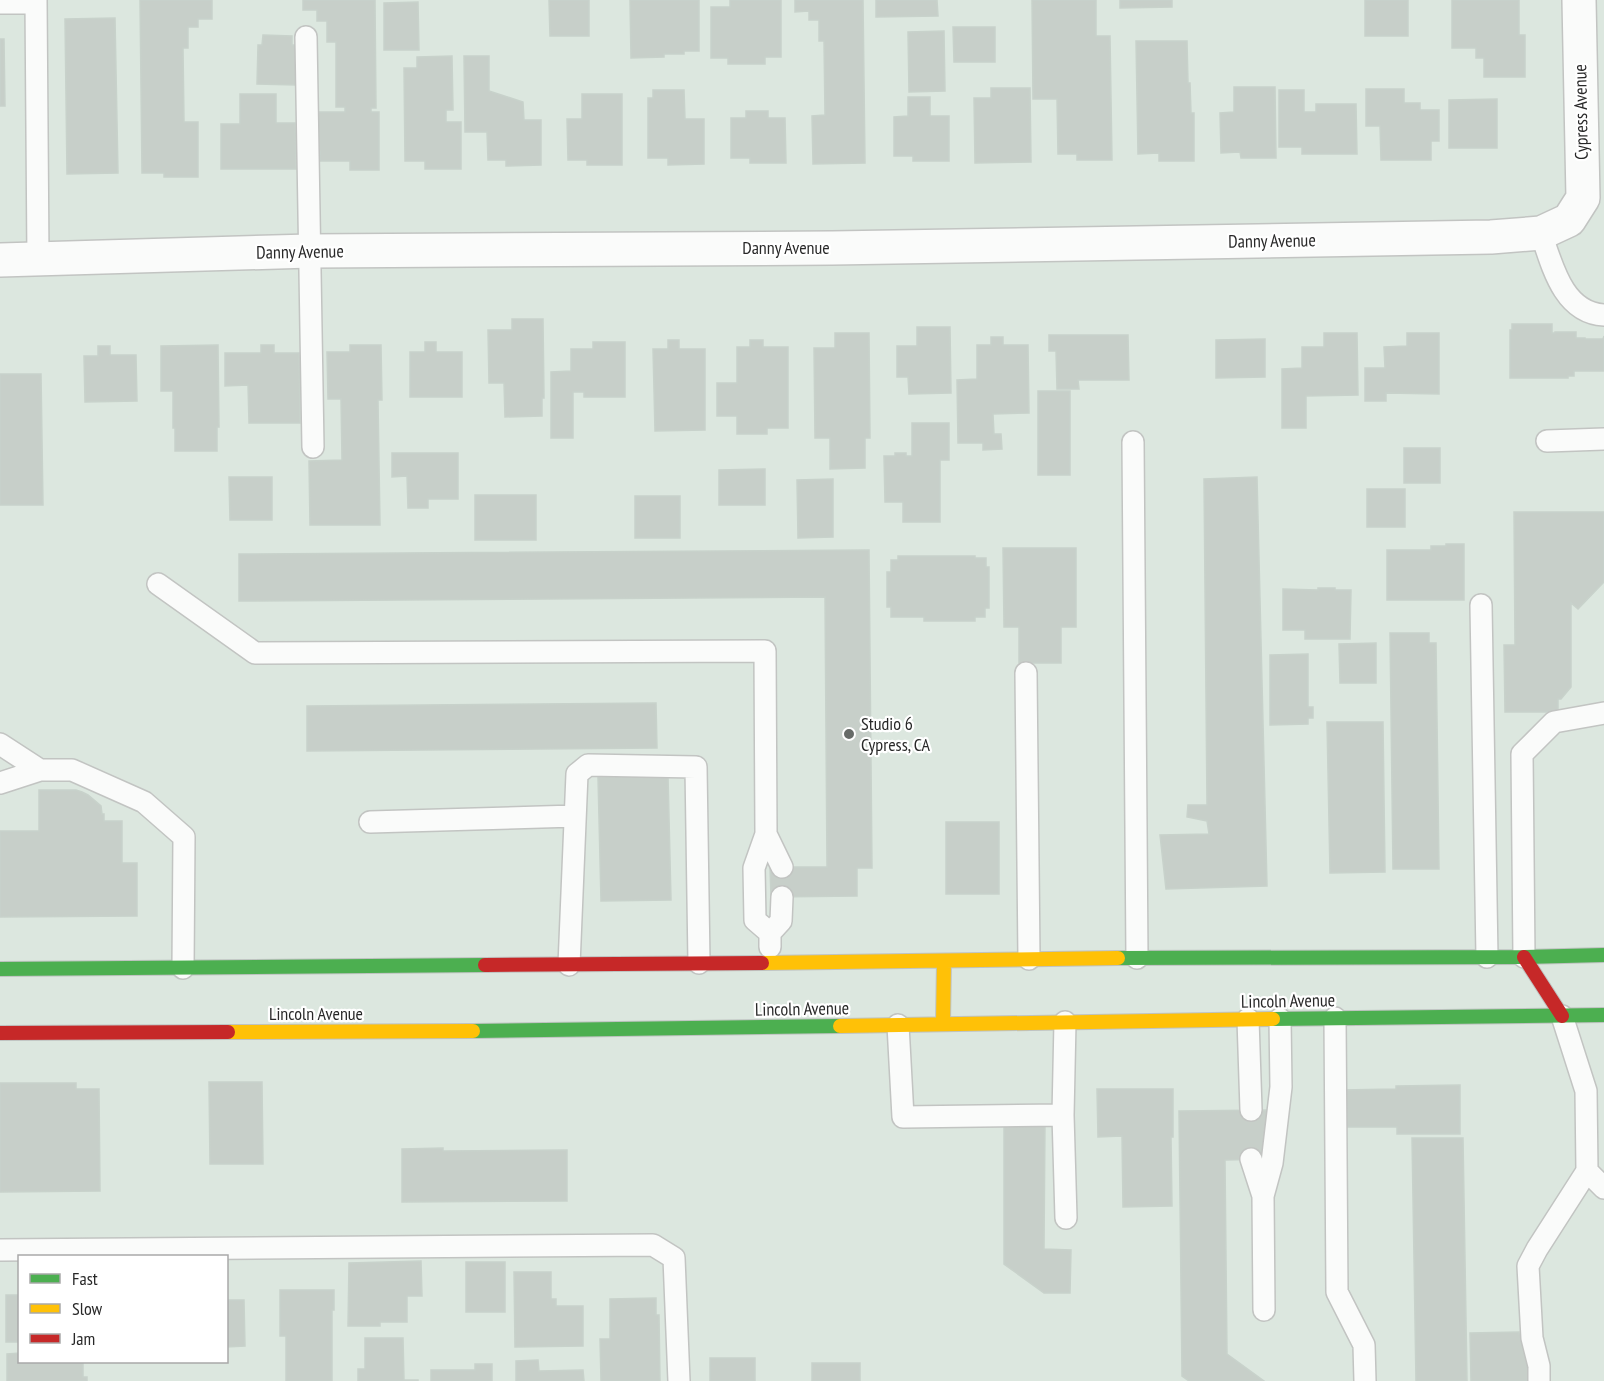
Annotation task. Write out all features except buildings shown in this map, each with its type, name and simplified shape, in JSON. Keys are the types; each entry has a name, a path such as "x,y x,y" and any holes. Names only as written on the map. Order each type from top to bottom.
{"main road":[{"path":"0,969 1604,955"},
{"path":"1524,957 1562,1016"},
{"path":"943,1024 944,961"},
{"name":"Lincoln Avenue","path":"0,1033 499,1031 1604,1015"}],"street":[{"name":"Cypress Avenue","path":"1555,227 1583,198 1579,0"},
{"name":"Danny Avenue","path":"0,260 310,251 868,248 1479,238 1555,227"}],"lane":[{"path":"0,3 36,1 38,259"},
{"path":"306,37 313,447"},
{"path":"1555,227 1557,281 1577,306 1598,315 1604,315"},
{"path":"1547,441 1604,439"},
{"path":"1132,442 1137,958"},
{"path":"158,584 255,654 765,651 766,834 754,868 754,920 770,933"},
{"path":"1481,605 1487,957"},
{"path":"1026,673 1029,959"},
{"path":"1524,957 1522,754 1554,722 1604,713"},
{"path":"0,744 40,770"},
{"path":"569,965 577,774 588,765 696,767 699,963"},
{"path":"0,783 40,770 72,770 144,802 184,837 183,968"},
{"path":"370,822 576,816"},
{"path":"766,834 782,867"},
{"path":"770,963 770,933 781,921 782,897"},
{"path":"1539,1381 1539,1366 1532,1338 1528,1266 1587,1171 1586,1091 1562,1016"},
{"path":"1335,1018 1337,1292 1364,1345 1365,1381"},
{"path":"1248,1019 1251,1110"},
{"path":"1264,1310 1263,1196 1272,1163 1281,1087 1280,1019"},
{"path":"1065,1022 1063,1115 1066,1218"},
{"path":"898,1025 903,1117 1063,1115"},
{"path":"1251,1159 1263,1196"},
{"path":"1587,1171 1604,1188"},
{"path":"0,1250 653,1245 674,1258 679,1381"}],"traffic: fast":[{"path":"1118,958 1604,955"},
{"path":"0,969 485,965"},
{"path":"1273,1019 1604,1015"},
{"path":"473,1031 840,1026"}],"traffic: slow":[{"path":"762,963 1118,958"},
{"path":"943,1024 944,961"},
{"path":"840,1026 1273,1019"},
{"path":"228,1032 473,1031"}],"traffic: jam":[{"path":"1524,957 1562,1016"},
{"path":"485,965 762,963"},
{"path":"0,1033 228,1032"}],"place":[{"name":"Studio 6 Cypress, CA","path":"849,734"}]}
